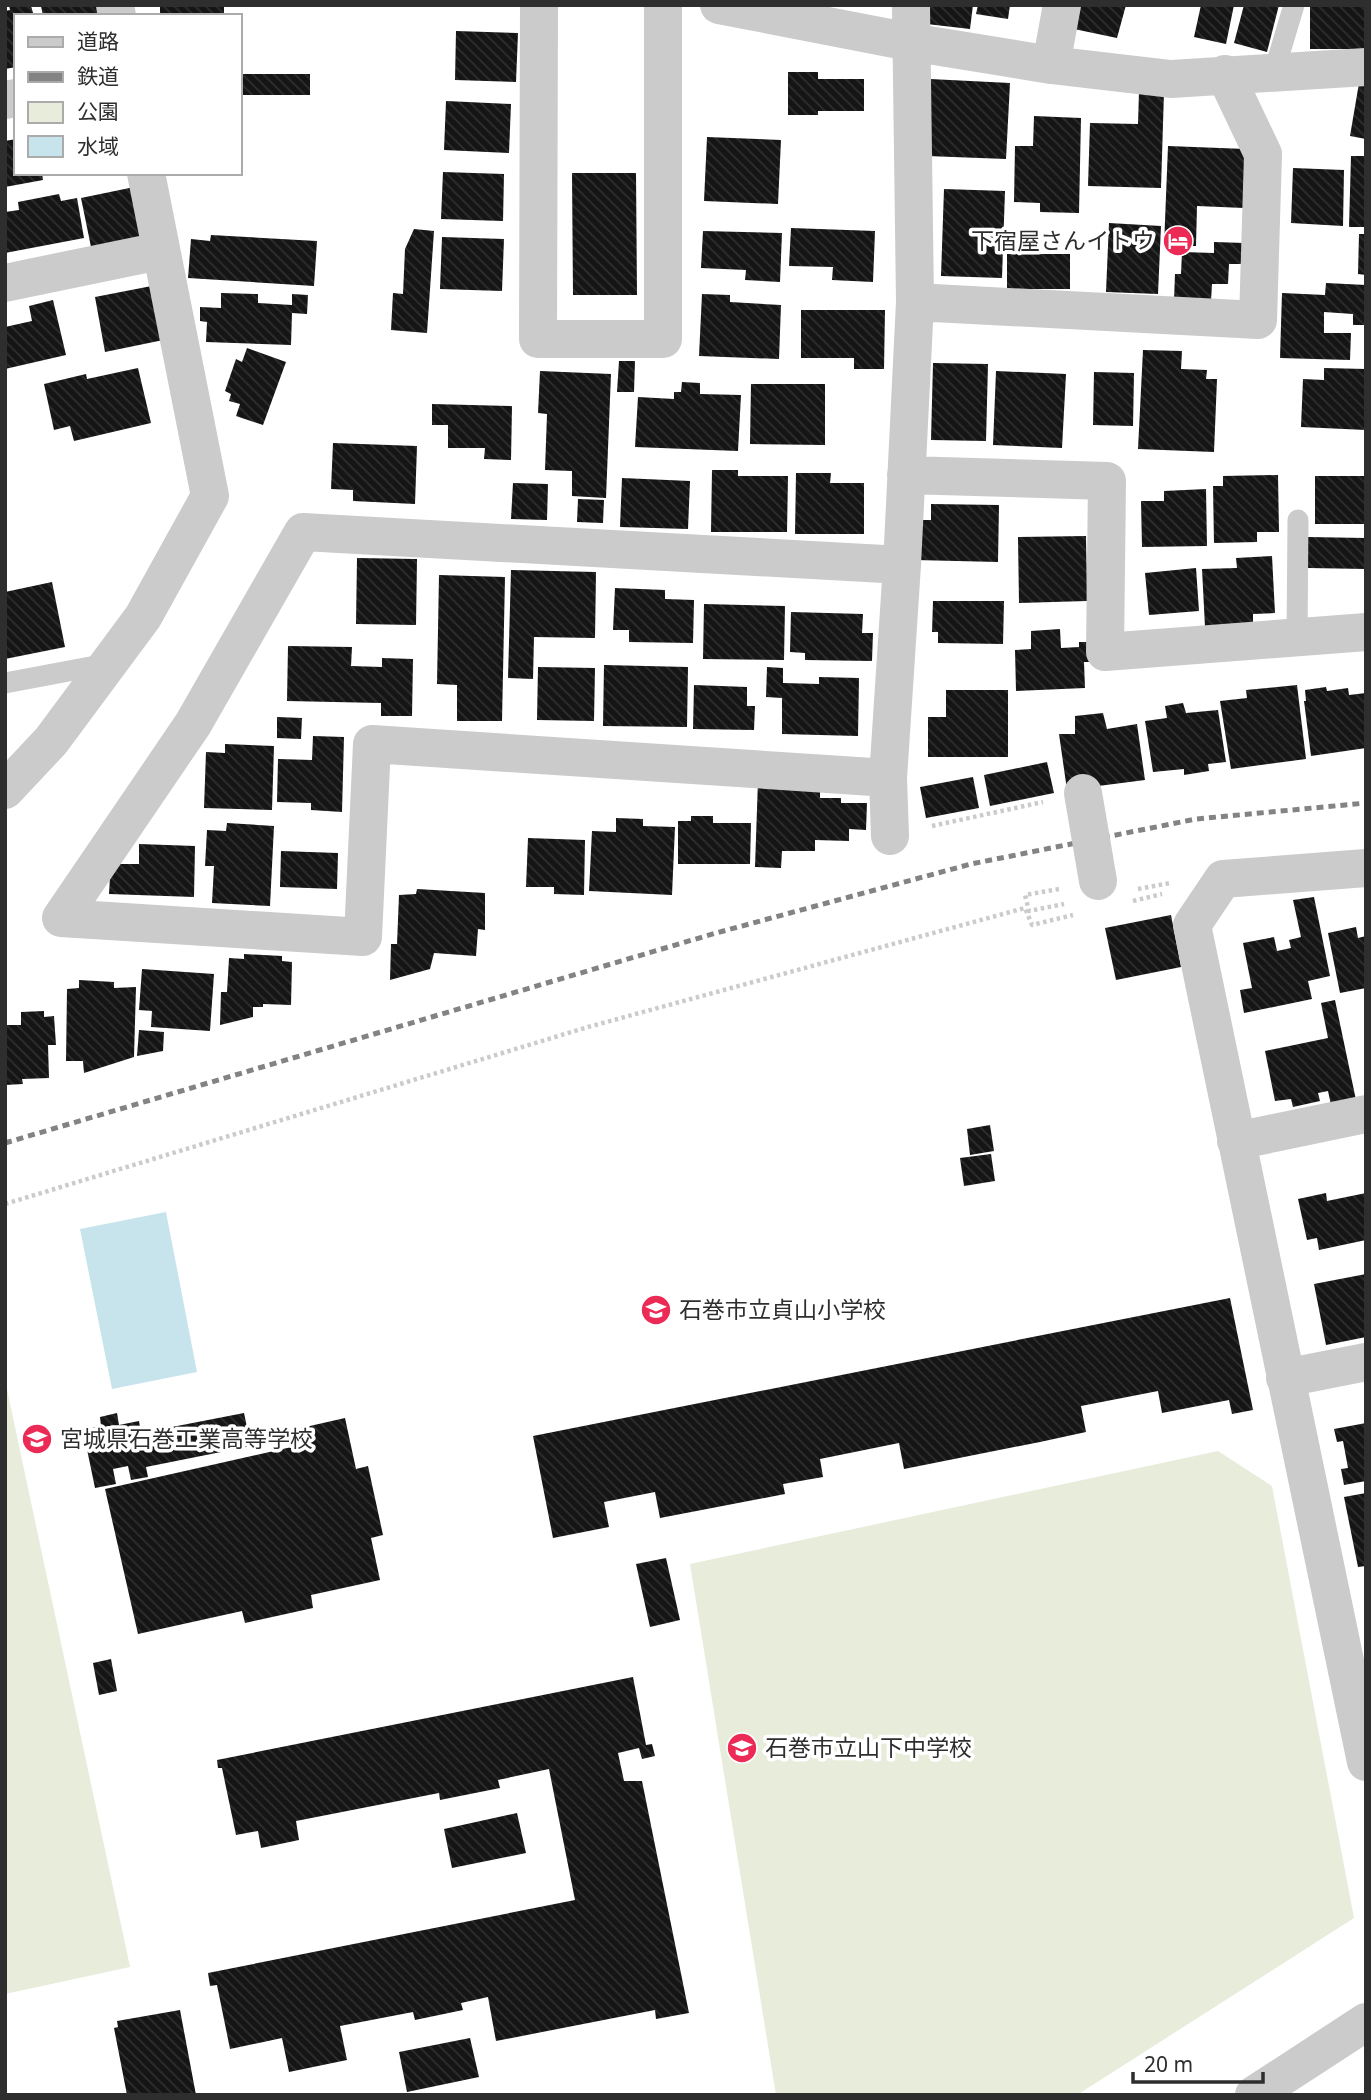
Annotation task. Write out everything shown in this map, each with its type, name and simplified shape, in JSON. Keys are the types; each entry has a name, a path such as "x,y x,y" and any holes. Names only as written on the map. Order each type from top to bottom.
{"street":[{"path":"539,5 538,339 663,339 663,5"},
{"path":"719,5 910,23 1051,65 1171,79 1366,67"},
{"path":"1051,65 1062,5"},
{"path":"890,836 888,778 915,302 910,23"},
{"path":"915,302 1258,320 1263,154 1225,74"},
{"path":"5,790 51,741 143,617 211,496 146,175"},
{"path":"5,284 160,251"},
{"path":"906,475 1107,481 1105,652 1366,632"},
{"path":"888,778 372,744 363,937 61,918 193,724 303,532 902,565"},
{"path":"1083,793 1101,899"},
{"path":"1366,868 1223,879 1192,925 1285,1378 1349,1600 1366,1762"},
{"path":"1236,1141 1366,1114"},
{"path":"1285,1378 1366,1362"},
{"path":"1254,2095 1366,2022"}],"lane":[{"path":"1274,72 1294,5"},
{"path":"1297,637 1298,520"},
{"path":"5,683 109,663"}],"path":[{"path":"890,836 1083,793"},
{"path":"5,1203 588,1027 1026,908 1032,925 1101,899 1174,891 1172,882"}],"green space":[{"path":"5,1380 130,1967 5,1994"},
{"path":"1218,1451 1272,1486 1354,1918 1077,2095 776,2095 690,1564"}],"water":[{"path":"166,1212 197,1372 112,1389 80,1229"}],"building":[{"path":"9,5 31,6 33,14 14,14 14,67 5,69 5,11 10,10"},
{"path":"107,5 109,14 43,14 41,6"},
{"path":"160,5 224,5 224,14 160,14"},
{"path":"920,5 973,5 970,29 918,23"},
{"path":"978,5 1010,5 1008,19 976,14"},
{"path":"1081,5 1126,5 1117,38 1074,29"},
{"path":"1201,5 1234,5 1226,44 1194,37"},
{"path":"1244,5 1279,5 1267,52 1234,43"},
{"path":"1310,5 1366,5 1366,49 1310,49"},
{"path":"456,31 518,33 516,82 455,80"},
{"path":"788,72 818,72 818,79 864,79 864,111 818,111 818,115 788,115"},
{"path":"242,74 310,74 310,95 242,95"},
{"path":"930,79 1010,83 1006,159 927,156"},
{"path":"1359,83 1366,84 1366,139 1350,136"},
{"path":"1139,91 1164,92 1161,188 1088,186 1090,123 1138,124"},
{"path":"446,101 511,104 509,153 444,150"},
{"path":"1034,116 1081,118 1079,213 1040,212 1040,203 1014,202 1015,146 1033,146"},
{"path":"707,137 781,140 778,204 704,201"},
{"path":"14,139 14,175 42,175 43,180 5,187 5,141"},
{"path":"1168,146 1246,149 1244,208 1197,206 1196,246 1164,246"},
{"path":"1351,156 1366,156 1366,227 1349,227"},
{"path":"1293,168 1344,170 1343,226 1291,223"},
{"path":"443,172 504,174 503,221 441,219"},
{"path":"572,173 636,173 637,295 573,295"},
{"path":"144,185 153,235 91,247 81,198"},
{"path":"944,189 1005,191 1002,278 941,276"},
{"path":"59,194 61,201 77,198 84,238 5,253 5,212 19,210 18,202"},
{"path":"1109,223 1161,226 1158,294 1106,292"},
{"path":"791,228 875,231 873,282 832,280 833,267 789,266"},
{"path":"414,229 434,231 427,333 391,330 393,293 403,294 405,249"},
{"path":"703,231 782,233 780,282 745,280 746,270 701,268"},
{"path":"1359,234 1366,234 1366,275 1358,274"},
{"path":"211,235 317,241 314,286 188,278 191,239 210,241"},
{"path":"442,237 504,239 502,291 440,289"},
{"path":"1214,242 1245,243 1244,264 1229,264 1228,284 1212,284 1211,301 1174,300 1175,274 1181,274 1182,252 1214,253"},
{"path":"1007,254 1070,254 1070,289 1007,289"},
{"path":"1326,283 1366,285 1366,325 1353,325 1353,314 1324,312 1324,333 1351,333 1350,360 1280,358 1282,293 1325,295"},
{"path":"162,284 173,338 105,352 95,297"},
{"path":"221,293 258,294 258,303 292,305 292,294 308,295 307,314 292,313 291,345 206,342 207,322 200,321 200,307 221,308"},
{"path":"702,294 730,295 730,302 781,305 779,359 699,356"},
{"path":"53,300 66,355 5,369 5,327 32,321 29,306"},
{"path":"801,310 885,310 884,369 854,369 854,358 801,358"},
{"path":"247,348 286,362 263,425 236,416 240,404 229,401 231,394 225,391 236,359 242,362"},
{"path":"1143,350 1182,351 1181,369 1207,370 1206,379 1217,379 1214,452 1138,449"},
{"path":"619,361 635,361 634,392 617,392"},
{"path":"933,363 988,364 986,441 931,440"},
{"path":"138,368 151,423 74,441 70,426 54,430 44,384 86,374 87,379"},
{"path":"1324,368 1366,369 1366,430 1301,427 1303,379 1324,380"},
{"path":"540,371 611,374 606,498 572,496 572,471 545,470 547,414 538,413"},
{"path":"996,371 1066,374 1062,448 993,445"},
{"path":"1094,372 1134,373 1133,426 1093,425"},
{"path":"682,382 700,383 700,394 741,395 738,451 635,447 638,397 674,399 674,392 681,392"},
{"path":"751,384 825,384 825,445 750,444"},
{"path":"432,404 512,406 511,460 484,459 485,448 448,448 448,425 432,425"},
{"path":"333,443 417,446 415,504 353,501 353,490 331,489"},
{"path":"712,470 738,470 738,476 788,476 787,532 711,532"},
{"path":"796,473 831,473 830,483 864,483 864,534 795,534"},
{"path":"1278,475 1279,532 1257,532 1257,542 1214,543 1213,486 1223,486 1223,476"},
{"path":"1315,476 1366,476 1366,524 1315,524"},
{"path":"622,478 690,481 688,529 620,527"},
{"path":"513,483 548,484 547,520 511,519"},
{"path":"1206,489 1207,546 1142,547 1141,501 1164,501 1164,491"},
{"path":"578,499 604,500 603,523 577,522"},
{"path":"931,504 999,505 998,562 915,560 916,520 931,520"},
{"path":"1086,536 1087,601 1019,603 1018,537"},
{"path":"1308,537 1366,538 1366,569 1308,568"},
{"path":"1272,556 1275,613 1253,614 1253,624 1205,627 1202,569 1237,568 1236,558"},
{"path":"357,558 417,559 416,625 356,624"},
{"path":"1196,568 1199,611 1149,615 1145,573"},
{"path":"511,570 596,572 595,638 534,637 533,679 508,678"},
{"path":"439,575 505,577 502,721 457,721 457,685 437,684"},
{"path":"52,582 65,647 5,659 5,592"},
{"path":"615,588 665,590 665,599 694,600 693,643 629,642 629,630 613,630"},
{"path":"933,601 1004,601 1003,644 938,643 938,632 932,632"},
{"path":"704,604 785,606 784,660 703,659"},
{"path":"791,612 863,614 862,633 873,633 872,661 805,660 805,653 790,652"},
{"path":"1060,629 1061,648 1079,647 1079,642 1094,642 1096,662 1084,662 1085,688 1016,691 1015,650 1031,649 1031,631"},
{"path":"288,646 352,647 351,666 382,667 382,658 413,659 412,716 381,716 381,703 287,701"},
{"path":"604,665 688,667 687,727 603,726"},
{"path":"538,667 595,668 594,721 537,720"},
{"path":"767,667 783,668 783,683 819,684 819,677 859,678 858,736 782,734 782,698 766,697"},
{"path":"694,685 747,687 747,706 755,706 754,730 693,729"},
{"path":"1297,685 1306,759 1231,769 1220,701 1247,698 1246,690"},
{"path":"1326,687 1327,691 1348,688 1349,695 1366,693 1366,748 1311,756 1305,690"},
{"path":"946,690 1008,690 1008,757 928,757 928,717 946,717"},
{"path":"1183,703 1186,713 1218,710 1226,762 1208,764 1209,771 1184,775 1184,769 1153,772 1145,721 1167,718 1165,706"},
{"path":"1103,713 1107,729 1137,724 1145,780 1067,790 1059,734 1075,734 1075,716"},
{"path":"277,717 302,718 301,739 277,738"},
{"path":"313,736 344,737 342,812 311,810 311,803 277,802 278,759 312,760"},
{"path":"225,744 274,746 272,810 204,808 206,752 225,753"},
{"path":"1047,762 1054,793 990,806 984,775"},
{"path":"973,777 979,808 926,818 920,787"},
{"path":"758,780 820,781 820,798 841,798 841,803 867,803 866,830 849,829 849,841 815,840 815,851 782,851 781,868 755,867"},
{"path":"691,816 713,816 713,823 751,823 750,864 678,864 678,821 691,821"},
{"path":"616,818 643,819 643,826 675,827 672,895 589,891 592,831 616,832"},
{"path":"227,823 274,826 270,906 212,903 214,866 205,866 207,830 226,831"},
{"path":"528,838 585,840 584,895 554,894 554,887 526,887"},
{"path":"139,844 195,846 194,897 109,894 110,876 118,864 139,864"},
{"path":"281,851 338,853 337,889 280,887"},
{"path":"417,889 485,893 485,930 478,929 476,956 434,953 430,969 390,980 391,944 397,944 399,895 416,894"},
{"path":"1314,897 1330,976 1308,981 1312,999 1244,1013 1240,990 1252,988 1243,943 1274,937 1277,951 1291,948 1289,940 1301,937 1293,900"},
{"path":"1171,915 1181,967 1116,980 1105,928"},
{"path":"1356,927 1358,938 1366,936 1366,988 1340,993 1328,933"},
{"path":"244,954 282,956 282,961 292,962 291,1005 263,1004 263,1007 253,1007 253,1017 220,1025 221,992 227,992 229,958 244,959"},
{"path":"142,969 214,974 210,1031 151,1027 152,1011 139,1010"},
{"path":"79,980 114,982 114,988 136,987 134,1057 84,1073 83,1061 66,1061 67,989 79,988"},
{"path":"1335,1000 1356,1100 1331,1105 1328,1091 1318,1093 1320,1101 1293,1107 1291,1099 1275,1101 1265,1051 1328,1038 1321,1003"},
{"path":"44,1011 44,1017 54,1016 56,1045 48,1045 49,1078 22,1079 23,1084 5,1085 6,1025 21,1025 21,1012"},
{"path":"139,1030 164,1032 163,1051 137,1056"},
{"path":"990,1125 994,1151 970,1155 967,1129"},
{"path":"991,1154 995,1181 964,1186 960,1158"},
{"path":"1326,1193 1327,1201 1366,1193 1366,1240 1319,1250 1317,1238 1307,1240 1298,1199"},
{"path":"1366,1274 1366,1337 1326,1345 1314,1284"},
{"path":"1230,1298 1253,1410 1232,1414 1229,1400 1162,1413 1158,1391 1081,1406 1086,1432 1040,1442 904,1469 899,1443 820,1459 823,1477 783,1484 785,1494 660,1518 655,1492 604,1502 609,1527 553,1538 533,1436"},
{"path":"117,1413 119,1425 139,1421 141,1433 244,1413 251,1446 146,1467 148,1477 131,1480 128,1466 113,1469 116,1484 95,1488 83,1430 101,1426 100,1417"},
{"path":"345,1418 356,1469 368,1466 383,1535 371,1538 380,1580 311,1595 313,1608 245,1623 242,1611 138,1634 105,1489 305,1444 301,1428"},
{"path":"1366,1423 1366,1481 1344,1485 1341,1469 1348,1468 1343,1441 1337,1442 1334,1429"},
{"path":"1366,1493 1366,1566 1358,1567 1344,1497"},
{"path":"666,1558 680,1620 650,1627 636,1564"},
{"path":"111,1659 117,1691 99,1695 93,1663"},
{"path":"633,1677 646,1745 652,1744 655,1756 642,1759 639,1748 618,1753 624,1781 642,1781 689,2013 656,2019 655,2010 496,2041 488,1997 461,2003 463,2010 415,2020 413,2012 340,2026 347,2060 289,2072 282,2038 230,2049 217,1985 210,1986 208,1973 575,1900 549,1769 498,1780 500,1788 440,1800 439,1793 296,1821 299,1840 261,1848 258,1831 236,1835 222,1768 218,1768 217,1760"},
{"path":"517,1813 526,1853 452,1868 444,1829"},
{"path":"180,2010 196,2095 127,2095 114,2028 118,2027 117,2021"},
{"path":"470,2038 479,2077 407,2092 399,2052"}],"railway":[{"path":"5,1143 716,933 971,864 1196,819 1366,803"}],"place":[{"name":"下宿屋さんイトウ","path":"1178,241"},
{"name":"石巻市立貞山小学校","path":"656,1310"},
{"name":"宮城県石巻工業高等学校","path":"37,1439"},
{"name":"石巻市立山下中学校","path":"742,1748"}]}
